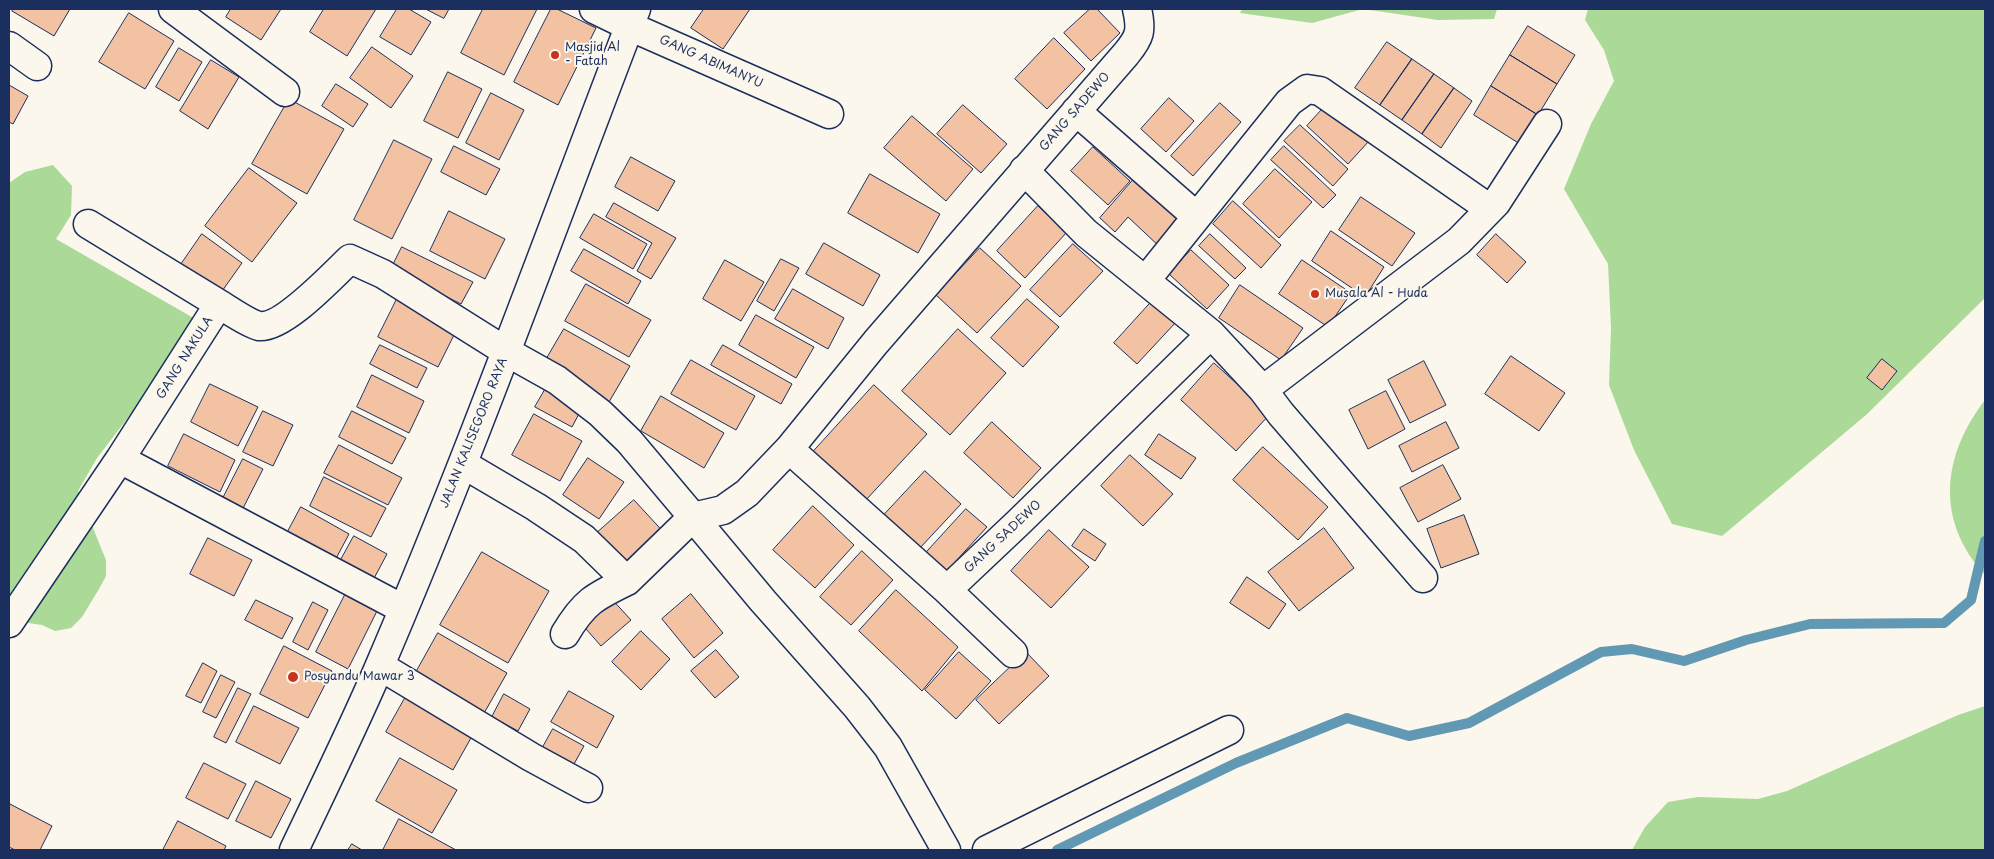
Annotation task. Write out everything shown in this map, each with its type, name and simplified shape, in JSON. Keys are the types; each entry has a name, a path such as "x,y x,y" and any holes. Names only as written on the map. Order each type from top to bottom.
{"street":[{"path":"173,9 285,92"},
{"name":"GANG ABIMANYU","path":"594,9 633,17 829,114"},
{"name":"GANG SADEWO","path":"693,518 723,510 747,493 789,449 876,342 1126,54 1139,34 1140,24 1137,9"},
{"name":"JALAN KALISEGORO RAYA","path":"294,850 380,666 507,352 633,17"},
{"path":"9,46 37,66"},
{"path":"1146,280 1289,102 1307,89 1320,91 1490,210"},
{"path":"1076,111 1196,216"},
{"path":"1263,390 1459,241 1490,210 1547,124"},
{"path":"1024,170 1086,232 1211,334 1263,390 1281,414 1423,578"},
{"path":"88,224 219,304"},
{"name":"GANG NAKULA","path":"9,623 120,459 219,304 258,326 269,326 279,322 308,299 350,259 353,259 383,274 507,352"},
{"name":"GANG SADEWO","path":"948,590 1211,334"},
{"path":"507,352 558,380 600,413 630,441 763,601 857,707 883,741 946,850"},
{"path":"789,449 948,590 1013,653"},
{"path":"120,459 402,609"},
{"path":"462,464 536,507 584,538 627,581"},
{"path":"565,634 582,608 600,594 627,581 693,518"},
{"path":"380,666 531,757 588,788"},
{"path":"987,850 1228,730"}],"green space":[{"path":"1242,9 1363,9 1312,23 1240,13"},
{"path":"1363,9 1497,9 1494,19 1438,20"},
{"path":"1588,9 1985,9 1985,298 1866,415 1722,536 1672,524 1634,450 1609,385 1611,328 1608,264 1564,189 1591,124 1614,81 1604,50 1585,20"},
{"path":"53,165 72,186 71,215 56,239 197,320 146,394 97,458 78,491 106,560 106,576 82,617 71,628 55,631 42,625 9,620 9,183 25,172"},
{"path":"1985,400 1985,575 1969,554 1958,532 1952,510 1950,488 1953,465 1960,443 1971,421"},
{"path":"1985,706 1985,850 1632,850 1645,827 1668,802 1698,797 1758,799 1787,791 1958,715"}],"building":[{"path":"14,9 70,9 54,36 12,11"},
{"path":"231,9 281,9 261,40 226,17"},
{"path":"324,9 376,9 347,56 310,32"},
{"path":"397,9 409,9 431,22 411,55 380,37"},
{"path":"426,9 449,9 444,18"},
{"path":"483,9 537,9 504,75 461,53"},
{"name":"Masjid Al - Fatah","path":"551,9 557,9 596,28 558,105 514,82"},
{"path":"704,9 750,9 723,49 691,28"},
{"path":"1090,9 1097,9 1120,33 1091,61 1064,33"},
{"path":"129,13 174,41 145,89 99,62"},
{"path":"1528,26 1575,55 1557,84 1510,55"},
{"path":"1054,38 1085,69 1047,109 1015,79"},
{"path":"1387,42 1412,59 1380,105 1355,88"},
{"path":"372,47 413,76 391,108 350,78"},
{"path":"179,48 202,62 179,101 156,87"},
{"path":"1510,55 1557,84 1538,115 1491,86"},
{"path":"1412,59 1434,74 1402,120 1380,105"},
{"path":"211,60 239,77 208,129 180,111"},
{"path":"448,72 482,89 458,138 424,121"},
{"path":"1434,74 1454,88 1422,134 1402,120"},
{"path":"336,84 368,104 353,127 322,106"},
{"path":"9,85 28,96 13,124 9,122"},
{"path":"1491,86 1538,115 1520,144 1474,115"},
{"path":"1454,88 1472,101 1441,148 1422,134"},
{"path":"491,93 524,110 499,160 466,143"},
{"path":"1169,98 1194,121 1166,152 1141,129"},
{"path":"289,99 344,129 307,194 252,164"},
{"path":"1220,103 1241,122 1193,176 1171,156"},
{"path":"1328,103 1369,141 1348,164 1307,126"},
{"path":"963,105 1007,144 981,173 937,134"},
{"path":"912,116 973,169 946,201 884,148"},
{"path":"1300,125 1348,169 1333,186 1284,141"},
{"path":"394,140 432,159 392,239 354,220"},
{"path":"454,146 500,169 486,195 441,172"},
{"path":"1284,146 1336,195 1323,208 1271,160"},
{"path":"1093,147 1130,181 1108,205 1071,171"},
{"path":"631,157 675,181 658,211 615,187"},
{"path":"249,168 297,203 252,262 205,226"},
{"path":"1275,169 1312,202 1279,238 1243,204"},
{"path":"870,174 940,214 918,253 848,213"},
{"path":"1134,179 1183,224 1161,248 1128,217 1115,232 1100,218"},
{"path":"1361,197 1415,233 1392,266 1339,230"},
{"path":"1233,201 1281,245 1261,268 1213,224"},
{"path":"614,203 676,238 651,279 637,271 652,243 606,217"},
{"path":"1038,206 1067,232 1025,278 997,251"},
{"path":"449,211 505,239 485,279 430,251"},
{"path":"594,214 647,244 633,269 580,238"},
{"path":"1331,231 1384,267 1365,297 1312,261"},
{"path":"202,234 242,263 220,294 180,266"},
{"path":"1210,234 1246,268 1235,279 1199,246"},
{"path":"1496,234 1526,262 1507,283 1477,255"},
{"path":"824,243 880,275 863,306 806,274"},
{"path":"1073,244 1103,271 1060,317 1030,290"},
{"path":"402,247 473,282 461,304 391,269"},
{"path":"980,248 1021,286 977,333 936,295"},
{"path":"584,249 641,281 628,304 571,271"},
{"path":"1191,250 1229,285 1207,309 1169,274"},
{"path":"781,259 799,268 774,311 757,301"},
{"path":"725,260 764,282 741,321 703,299"},
{"name":"Musala Al - Huda","path":"1302,260 1351,293 1328,327 1279,294"},
{"path":"586,284 651,320 629,357 565,321"},
{"path":"1240,285 1303,328 1281,360 1219,318"},
{"path":"793,289 844,318 828,349 775,319"},
{"path":"400,293 460,323 438,367 378,337"},
{"path":"1027,299 1059,327 1023,367 991,338"},
{"path":"1154,299 1177,321 1137,364 1114,343"},
{"path":"756,315 814,347 796,378 739,345"},
{"path":"564,329 630,366 609,402 543,365"},
{"path":"958,329 1006,373 950,435 902,391"},
{"path":"380,345 427,368 417,388 370,364"},
{"path":"723,345 792,384 781,404 711,365"},
{"path":"1511,356 1565,393 1539,431 1485,394"},
{"path":"1882,359 1897,371 1882,390 1867,378"},
{"path":"691,360 755,396 736,430 671,394"},
{"path":"1424,361 1446,405 1410,423 1388,380"},
{"path":"1214,363 1270,414 1236,451 1181,400"},
{"path":"372,375 424,401 409,433 357,407"},
{"path":"210,384 258,407 238,446 191,422"},
{"path":"874,385 927,434 865,501 813,452"},
{"path":"546,388 582,408 572,427 535,407"},
{"path":"1386,391 1405,429 1368,449 1349,410"},
{"path":"661,396 724,433 704,468 641,431"},
{"path":"263,411 293,425 273,466 243,452"},
{"path":"352,411 406,438 392,464 339,437"},
{"path":"534,414 582,441 560,481 512,455"},
{"path":"992,422 1041,468 1013,498 964,453"},
{"path":"1446,422 1459,448 1412,472 1399,446"},
{"path":"184,434 235,460 220,492 168,466"},
{"path":"1159,434 1196,458 1181,479 1145,455"},
{"path":"339,445 402,478 388,505 324,473"},
{"path":"1263,447 1328,507 1298,540 1233,480"},
{"path":"1130,455 1173,494 1143,526 1101,486"},
{"path":"588,458 624,482 599,519 563,495"},
{"path":"243,459 263,469 238,518 218,508"},
{"path":"1443,465 1461,499 1418,522 1400,488"},
{"path":"925,471 961,504 919,549 884,515"},
{"path":"324,477 386,508 371,537 310,506"},
{"path":"634,500 669,538 633,571 598,532"},
{"path":"813,506 854,545 815,588 773,550"},
{"path":"301,507 349,534 332,566 284,539"},
{"path":"966,509 987,527 944,574 924,555"},
{"path":"1464,515 1479,554 1441,568 1427,529"},
{"path":"1324,528 1354,568 1299,611 1268,572"},
{"path":"1084,529 1106,544 1095,561 1072,546"},
{"path":"1049,530 1089,567 1051,608 1011,571"},
{"path":"354,536 387,554 371,584 337,567"},
{"path":"208,538 252,560 234,596 190,574"},
{"path":"862,551 893,580 851,625 820,597"},
{"path":"482,552 549,591 508,663 440,625"},
{"path":"1247,577 1286,604 1269,629 1230,603"},
{"path":"896,590 958,647 922,691 859,631"},
{"path":"346,593 378,609 348,669 316,652"},
{"path":"691,594 723,633 694,658 662,619"},
{"path":"608,595 631,620 601,646 579,621"},
{"path":"256,600 293,618 282,639 245,620"},
{"path":"313,602 328,610 308,650 293,642"},
{"path":"641,631 670,659 641,690 612,662"},
{"path":"438,633 507,673 483,715 414,676"},
{"path":"284,646 332,671 308,718 260,694"},
{"path":"716,650 739,677 715,698 691,671"},
{"path":"959,652 991,681 956,719 925,690"},
{"path":"1026,652 1049,676 999,724 976,700"},
{"path":"203,663 217,671 201,703 186,696"},
{"path":"221,675 235,682 216,718 203,712"},
{"path":"238,688 251,694 226,743 214,737"},
{"path":"409,691 476,729 453,770 386,732"},
{"path":"569,691 614,716 597,748 551,722"},
{"path":"504,694 530,709 518,731 492,717"},
{"path":"254,706 299,728 280,764 236,742"},
{"path":"553,729 584,746 569,773 538,756"},
{"path":"400,758 457,790 432,833 376,801"},
{"path":"204,763 246,784 228,819 186,798"},
{"path":"256,781 291,799 271,838 236,821"},
{"path":"10,804 52,826 40,850 15,850 9,847"},
{"path":"399,819 456,850 383,850"},
{"path":"178,821 226,846 224,850 163,850"},
{"path":"352,844 362,850 348,850"}],"waterway":[{"path":"1057,850 1236,763 1347,718 1409,736 1469,723 1601,652 1632,649 1684,661 1746,640 1810,624 1944,623 1971,600 1985,541"}],"place":[{"name":"Masjid Al - Fatah","path":"555,55"},
{"name":"Musala Al - Huda","path":"1315,294"},
{"name":"Posyandu Mawar 3","path":"293,677"}]}
